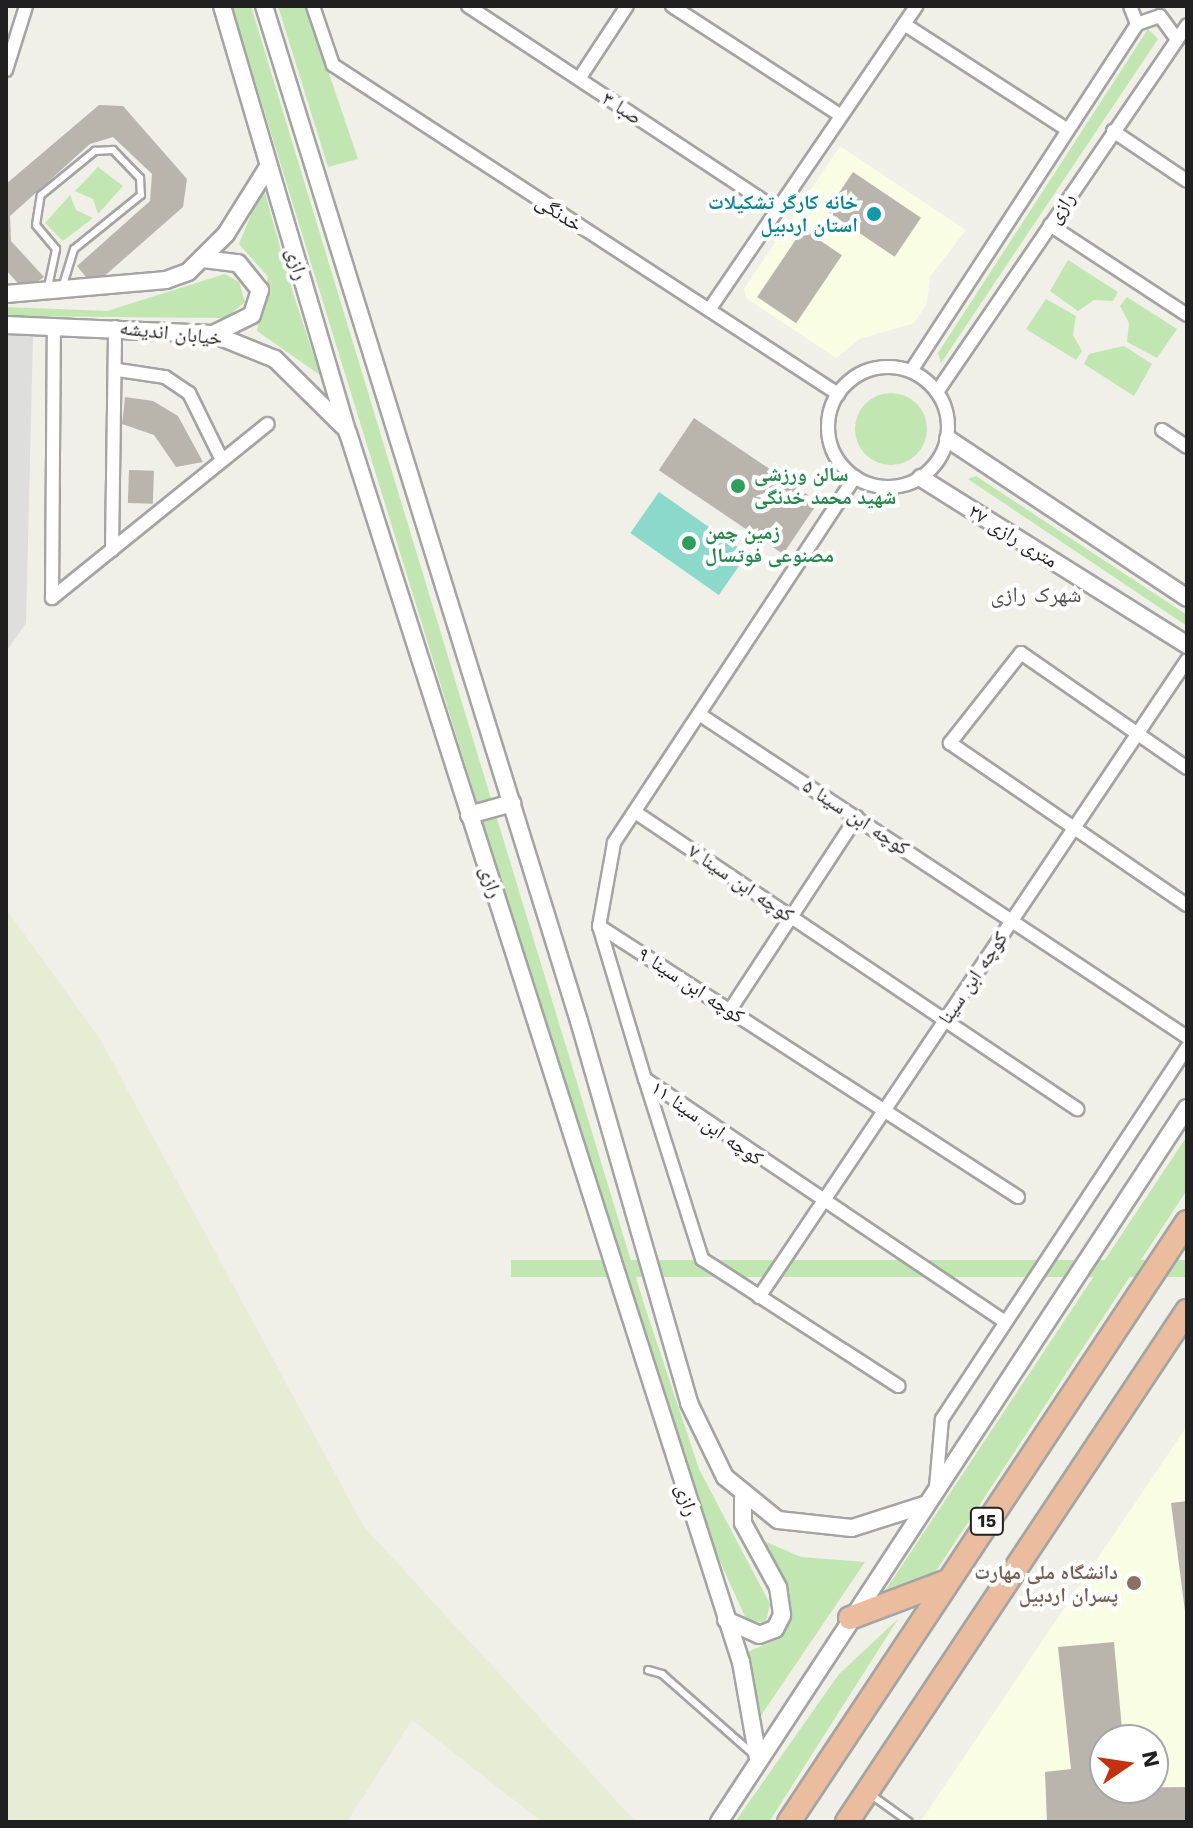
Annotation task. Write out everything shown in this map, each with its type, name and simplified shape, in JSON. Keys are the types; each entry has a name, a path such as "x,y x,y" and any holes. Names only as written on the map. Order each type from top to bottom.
{"highway":[{"name":"15","path":"789,1822 1187,1222"},
{"name":"15","path":"847,1822 1187,1311"},
{"path":"850,1618 948,1581"}],"street":[{"path":"6,70 26,6"},
{"name":"رازی","path":"222,6 348,433 726,1620 758,1758"},
{"path":"264,6 512,803 689,1403 743,1498 778,1520 816,1528 852,1528 924,1505"},
{"name":"خدنگی","path":"313,6 333,65 838,394"},
{"name":"صبا ۳","path":"468,6 777,210"},
{"path":"579,79 627,6"},
{"path":"672,6 840,115"},
{"path":"709,310 916,6"},
{"path":"1130,6 1137,24 1160,16 1177,39"},
{"path":"904,24 1066,129"},
{"name":"رازی","path":"911,371 1137,24"},
{"name":"رازی","path":"937,392 1187,25"},
{"path":"1113,131 1187,181"},
{"name":"خیابان اندیشه","path":"6,294 54,294 166,280 203,259 268,167"},
{"path":"1050,225 1187,315"},
{"path":"203,259 238,263 260,290 252,315 213,334"},
{"name":"خیابان اندیشه","path":"6,325 115,327 213,334 275,359 348,433"},
{"path":"54,325 52,598 268,424"},
{"path":"112,550 118,370 115,327"},
{"path":"948,439 921,478 888,487 855,477 841,465 828,430 838,394 870,369 911,371 937,392 948,439 1187,598"},
{"path":"118,370 165,377 189,393 222,460"},
{"path":"1162,430 1187,447"},
{"path":"599,926 614,843 855,477"},
{"name":"۲۷ متری رازی","path":"921,478 1187,645"},
{"path":"1187,768 1021,653 950,743 1187,905"},
{"name":"کوچه ابن سینا","path":"759,1297 1187,660"},
{"name":"کوچه ابن سینا ۵","path":"699,714 1187,1037"},
{"path":"469,815 512,803"},
{"name":"کوچه ابن سینا ۷","path":"635,812 1077,1109"},
{"path":"730,1010 857,817"},
{"name":"کوچه ابن سینا ۹","path":"599,926 1018,1197"},
{"name":"کوچه ابن سینا ۱۱","path":"599,926 645,1079 821,1204 1004,1321"},
{"path":"936,1487 942,1419 1187,1047"},
{"path":"645,1079 702,1259 898,1386"},
{"path":"719,1822 758,1758 1187,1108"},
{"path":"726,1620 759,1635 782,1615 778,1587 743,1523 743,1498"}],"lane":[{"path":"113,150 140,178 141,195 74,249 54,294 56,249 36,225 41,195 95,151 113,150"},
{"path":"648,1670 662,1674 758,1758"},
{"path":"867,1792 909,1822"}],"shaded area":[{"path":"840,146 966,230 930,277 927,304 914,323 860,339 836,358 746,298 744,289"},
{"path":"6,336 33,336 26,623 6,652"},
{"name":"زمین چمن مصنوعی فوتسال","path":"659,492 747,554 719,595 630,533"},
{"path":"6,909 100,1039 364,1527 636,1822 542,1822 412,1720 347,1822 6,1822"},
{"name":"دانشگاه ملی مهارت پسران اردبیل","path":"1187,1426 1187,1822 920,1822"}],"green space":[{"path":"232,6 251,6 644,1304 699,1469 770,1604 766,1622 747,1621 718,1557 632,1307"},
{"path":"278,6 306,6 358,159 328,167"},
{"path":"1148,29 1158,39 941,363 938,353"},
{"path":"98,167 123,186 98,214 93,199 75,191"},
{"path":"263,186 320,375 257,331 268,277 239,244"},
{"path":"70,195 76,210 93,218 63,241 45,223"},
{"path":"1068,260 1118,292 1113,301 1094,300 1078,311 1050,291"},
{"path":"225,274 239,282 245,302 226,318 6,316 6,307 107,311"},
{"path":"1127,297 1177,329 1157,358 1127,342 1129,323 1120,306"},
{"path":"1046,299 1076,316 1073,335 1082,351 1076,360 1026,329"},
{"path":"1124,346 1152,364 1134,396 1084,364 1089,354"},
{"path":"898,393 917,403 925,415 925,443 917,455 905,463 884,465 865,455 857,443 855,422 865,403 877,395"},
{"path":"976,476 1187,615 1187,626 968,479"},
{"path":"1187,1136 1187,1190 928,1583 881,1597"},
{"path":"511,1260 1187,1260 1187,1277 511,1277"},
{"path":"759,1539 801,1557 865,1562 758,1720 745,1653 783,1637 787,1595"},
{"path":"898,1619 769,1822 735,1822 839,1674"}],"building":[{"path":"99,105 123,106 187,179 183,207 93,286 77,266 150,201 152,174 113,137 90,144 10,216 11,241 44,277 25,291 6,270 6,184"},
{"name":"خانه کارگر تشکیلات استان اردبیل","path":"853,172 921,218 895,257 827,211"},
{"path":"803,229 842,255 796,323 757,297"},
{"path":"125,397 153,401 178,416 203,462 176,467 154,435 122,424"},
{"name":"سالن ورزشی شهید محمد خدنگی","path":"694,418 818,502 783,554 659,470"},
{"path":"129,470 154,471 153,504 128,503"},
{"path":"1187,1501 1187,1611 1185,1611 1171,1503"},
{"path":"1114,1642 1122,1724 1089,1724 1089,1804 1169,1804 1169,1787 1187,1787 1187,1822 1047,1822 1045,1772 1071,1769 1058,1647"}],"place":[{"name":"خانه کارگر تشکیلات استان اردبیل","path":"874,214"},
{"name":"سالن ورزشی شهید محمد خدنگی","path":"738,486"},
{"name":"زمین چمن مصنوعی فوتسال","path":"689,543"},
{"name":"دانشگاه ملی مهارت پسران اردبیل","path":"1134,1583"}],"district":[{"name":"شهرک رازی","path":"1036,595"}]}
